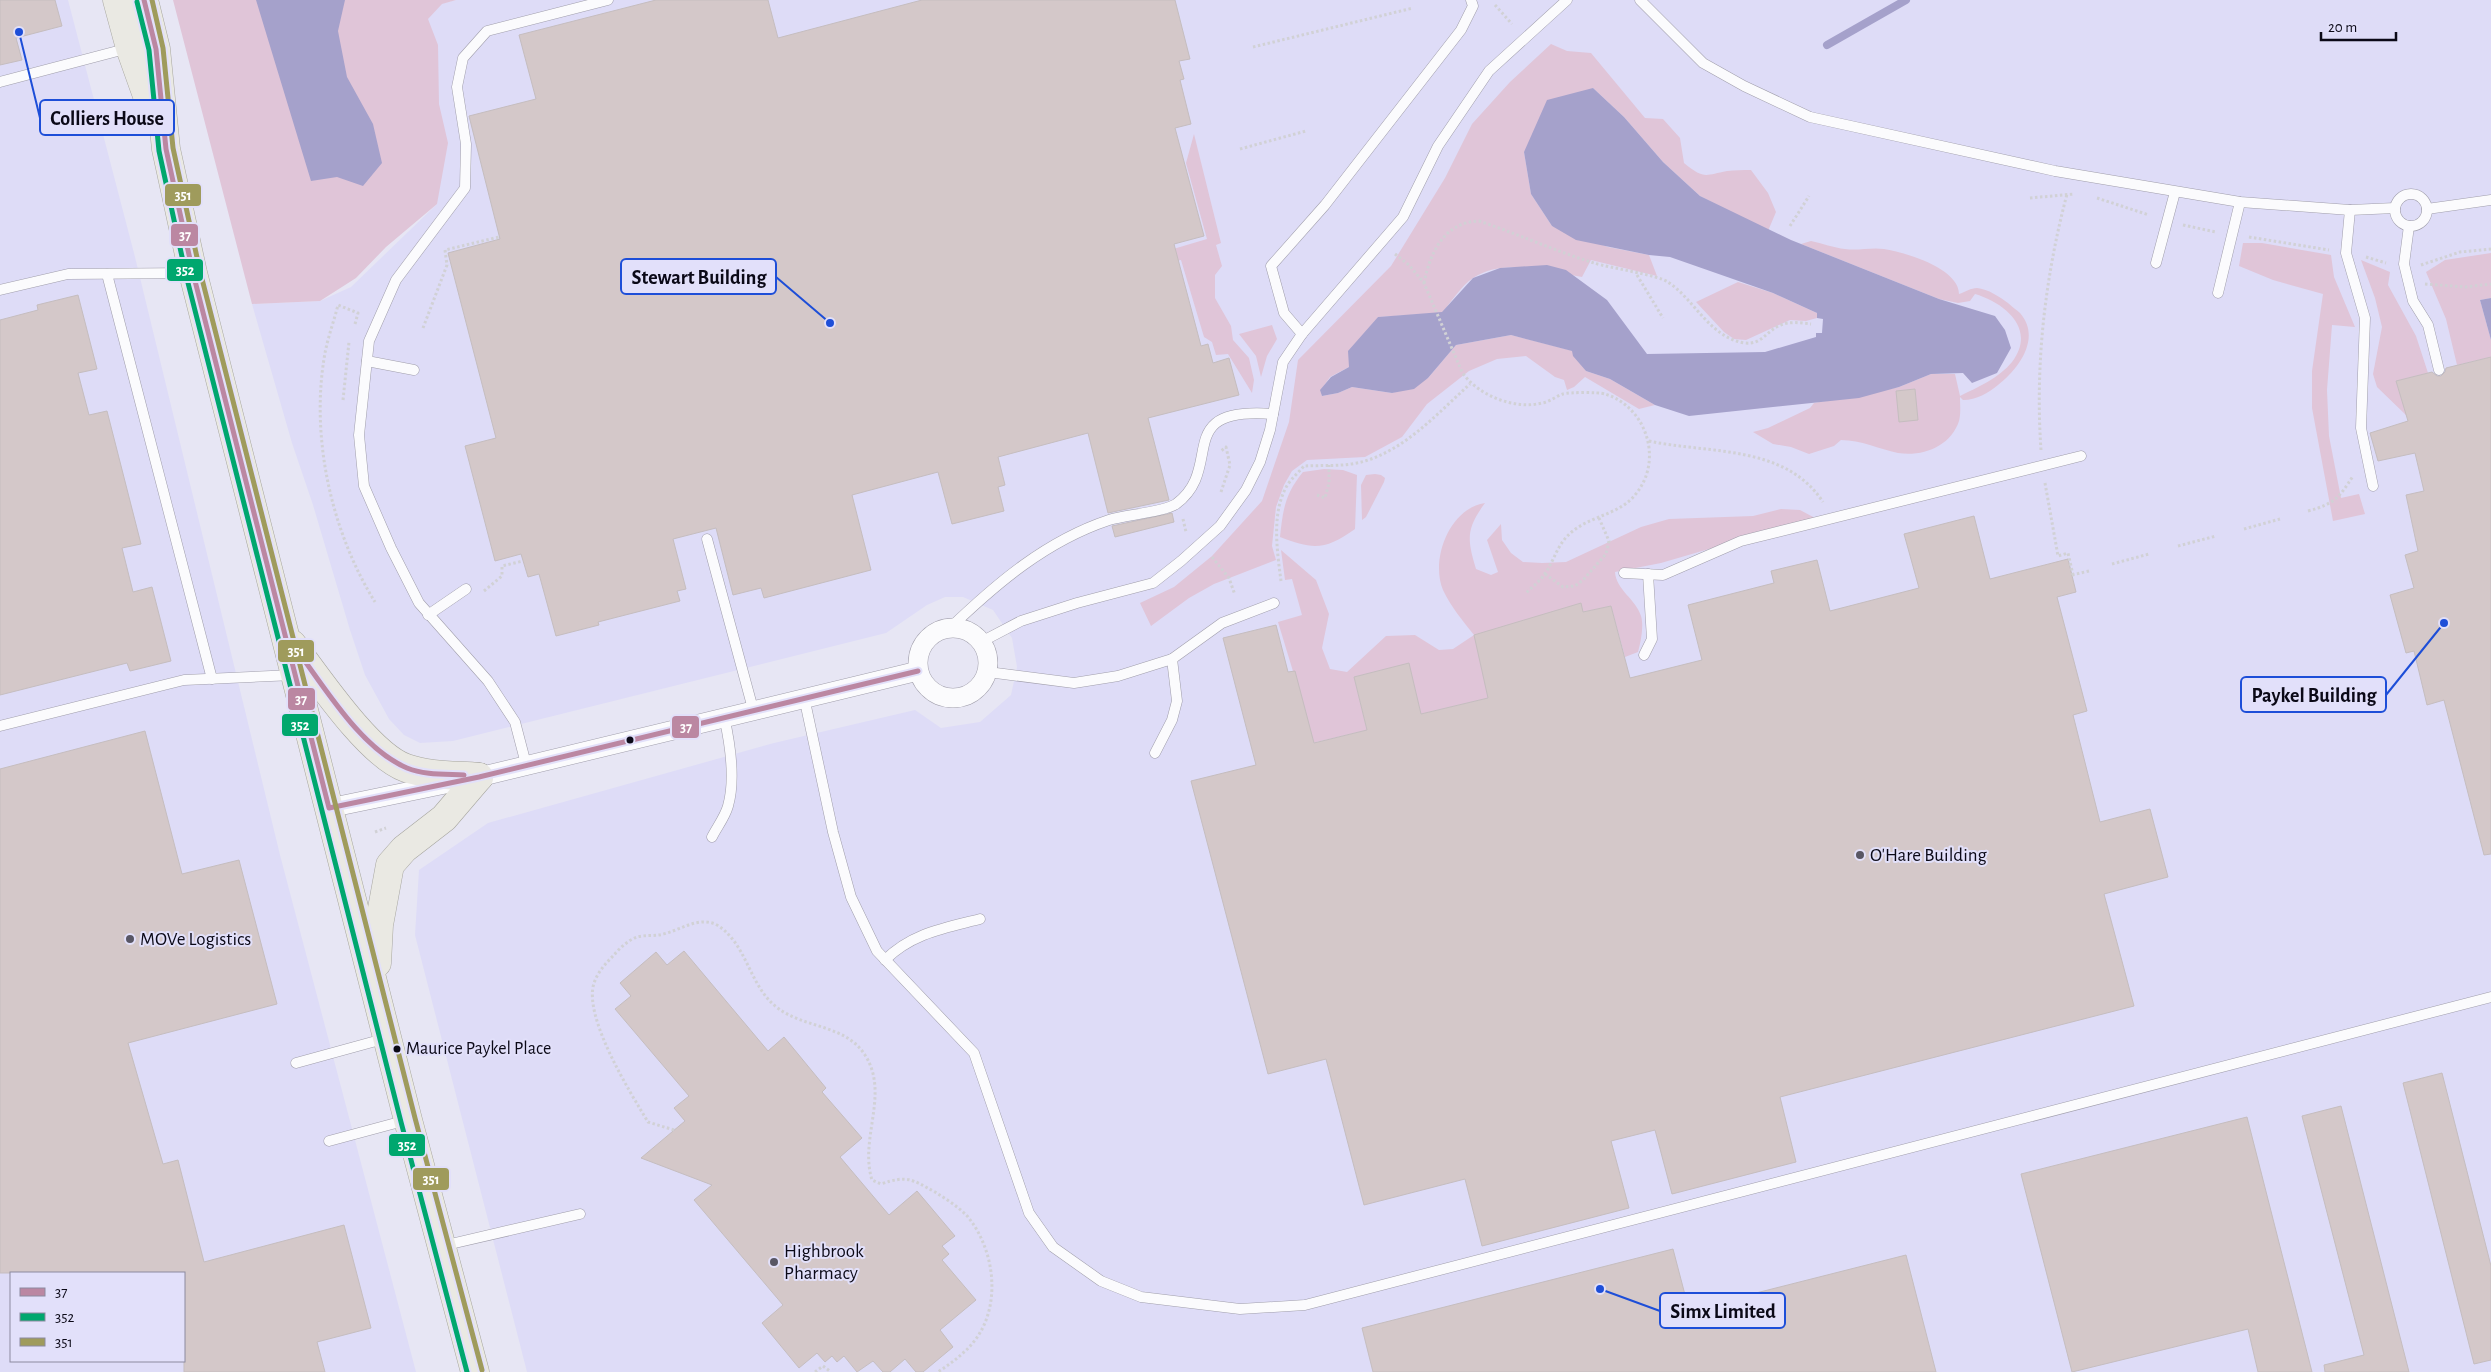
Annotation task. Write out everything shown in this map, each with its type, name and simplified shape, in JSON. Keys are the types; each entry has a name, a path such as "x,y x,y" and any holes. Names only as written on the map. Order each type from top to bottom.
{"main road":[{"path":"117,0 130,48 166,149"},
{"path":"144,0 156,49 166,149 193,273 408,1120 475,1372"},
{"path":"284,633 338,705 390,760 418,772 479,777"},
{"path":"376,990 379,925 390,865 398,854 444,818 479,777"}],"street":[{"path":"950,628 961,629 972,634 981,642 988,661 988,672 982,684 972,693 960,698 946,698 933,693 924,683 918,670 921,647 938,631 950,628"},
{"path":"329,808 479,777 526,764 918,670"}],"lane":[{"path":"526,764 515,722 488,681 419,603 391,548 364,486 359,435 369,341 396,280 465,188 466,144 457,87 463,58 487,32 608,0"},
{"path":"1302,334 1284,313 1271,266 1326,205 1461,30 1473,6 1471,0"},
{"path":"981,642 1021,621 1077,603 1153,583 1182,561 1220,526 1246,490 1260,462 1273,414 1283,362 1302,334 1403,217 1438,146 1489,71 1567,0"},
{"path":"1640,0 1703,63 1744,86 1810,117 2055,171 2175,192 2240,202 2350,210 2395,208"},
{"path":"0,82 130,48"},
{"path":"2156,263 2175,192"},
{"path":"2410,194 2421,198 2426,210 2422,221 2409,226 2398,219 2395,208 2396,203 2402,197 2410,194"},
{"path":"2426,210 2491,200"},
{"path":"2218,293 2240,202"},
{"path":"2350,210 2346,252 2365,318 2361,428 2373,486"},
{"path":"2409,226 2404,264 2413,301 2428,325 2439,370"},
{"path":"0,290 68,274 193,273"},
{"path":"107,274 212,679"},
{"path":"367,360 414,370"},
{"path":"950,628 983,596 1051,545 1109,520 1174,505 1187,494 1193,484 1210,430 1220,419 1234,414 1273,414"},
{"path":"1624,573 1663,575 1741,541 2081,456"},
{"path":"708,539 753,709"},
{"path":"1644,655 1652,639 1648,574"},
{"path":"428,615 466,589"},
{"path":"988,672 1074,683 1118,676 1172,659 1222,623 1274,603"},
{"path":"1155,753 1172,720 1177,701 1172,659"},
{"path":"0,726 184,680 295,675"},
{"path":"804,697 833,832 851,897 877,951 974,1053 1029,1213 1053,1247 1101,1281 1141,1297 1240,1309 1305,1305 2491,997"},
{"path":"712,837 726,812 730,791 730,753 724,716"},
{"path":"885,960 896,949 918,935 980,919"},
{"path":"296,1063 388,1038"},
{"path":"329,1141 408,1120"},
{"path":"442,1246 580,1214"}],"path":[{"path":"1495,5 1512,24"},
{"path":"1253,47 1413,8"},
{"path":"1240,149 1306,131"},
{"path":"2030,198 2082,193"},
{"path":"2067,194 2045,301 2038,409 2042,466 2058,556 2068,553 2073,575 2089,571"},
{"path":"1790,226 1809,196"},
{"path":"2090,196 2149,216"},
{"path":"1424,283 1427,265 1447,232 1464,222 1479,221 1594,263 1667,281 1692,304 1704,320 1734,340 1746,343 1755,342 1764,339 1780,325 1811,324"},
{"path":"2180,224 2221,232"},
{"path":"423,328 447,265 445,250 499,237"},
{"path":"2246,237 2332,250"},
{"path":"2418,266 2460,252 2491,249"},
{"path":"1395,254 1409,265 1424,283 1462,372 1470,384 1501,401 1542,404 1566,394 1603,393 1620,400 1633,410 1647,436 1650,463 1645,481 1634,497 1599,518 1574,530 1565,538 1557,548 1545,574 1525,594"},
{"path":"2358,254 2390,264"},
{"path":"1636,274 1663,318"},
{"path":"2425,284 2465,287 2491,284"},
{"path":"338,305 325,353 323,375 321,404 326,474 336,516 350,553 363,582 375,602"},
{"path":"1281,581 1277,545 1282,499 1288,484 1304,466 1365,461 1396,446 1423,427 1470,384"},
{"path":"1648,441 1673,446 1736,452 1780,466 1811,488 1832,518"},
{"path":"1218,497 1230,464 1226,447 1222,449"},
{"path":"1317,495 1325,498 1329,483 1329,464"},
{"path":"2308,512 2327,506 2340,497"},
{"path":"1545,574 1563,587 1575,586 1583,580 1606,554 1609,541 1599,518"},
{"path":"2244,529 2280,519"},
{"path":"1183,521 1186,532"},
{"path":"2178,546 2216,536"},
{"path":"2112,564 2149,554"},
{"path":"1212,556 1229,578 1235,595"},
{"path":"479,594 502,576 502,566 523,561"},
{"path":"375,832 386,828"},
{"path":"674,1130 648,1122 617,1070 598,1020 592,997 594,984 602,968 636,937 666,934 693,923 704,921 716,925 735,941 752,976 778,1009 836,1032 864,1053 871,1067 876,1094 867,1159 872,1180 882,1184 900,1178 914,1180 945,1198 967,1216 978,1231 991,1272 992,1293 987,1316 978,1336 964,1351 938,1372"},
{"path":"816,1372 823,1366 831,1372"}],"shaded area":[{"path":"0,0 68,0 135,257 280,855 416,1372 0,1372"},
{"path":"173,0 456,0 442,4 428,19 438,45 439,104 448,143 437,204 386,247 356,278 320,301 252,304"},
{"path":"256,0 345,0 338,31 347,77 373,124 382,163 363,186 337,177 311,181"},
{"path":"456,0 2491,0 2491,1372 527,1372 415,935 419,870 488,823 774,743 915,710 941,728 980,722 1011,695 1017,667 1012,638 993,610 963,597 945,597 927,605 886,633 453,741 420,743 404,735 389,719 365,675 350,630 313,505 292,443 252,304 320,301 351,287 437,204 419,9"},
{"path":"1551,44 1567,51 1591,53 1645,118 1663,119 1680,138 1684,163 1696,172 1709,175 1751,170 1768,193 1776,212 1768,231 1700,196 1663,162 1624,117 1593,88 1524,152 1531,194 1552,226 1608,247 1649,255 1657,276 1591,260 1582,277 1541,269 1512,267 1485,272 1464,285 1442,313 1378,317 1349,367 1330,377 1321,390 1322,396 1338,393 1352,387 1392,393 1428,378 1456,345 1511,335 1573,351 1586,371 1610,379 1655,405 1639,409 1585,377 1574,387 1567,390 1564,380 1555,377 1526,356 1497,359 1469,371 1427,404 1402,437 1365,457 1307,460 1292,471 1284,485 1276,507 1272,546 1276,560 1214,584 1189,598 1151,626 1140,603 1174,587 1212,556 1262,501 1289,422 1298,360 1391,266 1445,178 1472,124 1510,82"},
{"path":"1593,88 1624,117 1663,162 1700,196 1791,240 1939,299 1995,316 2005,330 2011,348 1997,373 1972,383 1963,373 1931,374 1899,387 1859,398 1689,416 1655,405 1610,379 1586,371 1573,356 1572,351 1511,335 1456,345 1428,378 1414,389 1392,393 1352,387 1338,393 1322,396 1320,390 1331,377 1349,367 1348,351 1378,317 1442,312 1473,278 1500,268 1547,265 1566,270 1607,300 1647,354 1765,352 1816,337 1816,333 1822,333 1823,319 1817,318 1817,313 1773,293 1670,257 1649,255 1576,240 1552,226 1531,194 1524,152 1547,100"},
{"path":"1194,134 1221,243 1216,245 1222,266 1215,275 1215,298 1231,326 1233,340 1249,358 1254,380 1252,393 1228,354 1216,355 1212,342 1204,337 1181,260 1155,265 1153,255 1207,239 1186,163"},
{"path":"1811,241 1837,248 1855,250 1874,248 1904,254 1941,269 1957,285 1959,294 1977,288 1994,294 2020,313 2026,323 2029,333 2025,353 2006,379 1994,388 1968,400 1963,400 1960,397 1959,421 1955,430 1950,437 1935,448 1907,454 1856,441 1841,440 1834,446 1809,454 1791,447 1773,444 1753,432 1768,428 1810,408 1814,403 1899,387 1931,374 1955,374 1960,396 2001,373 2012,362 2019,350 2021,339 2019,328 2014,319 1997,304 1986,298 1975,294 1970,301 1958,303 1939,299 1801,244"},
{"path":"2243,243 2262,243 2331,255 2334,277 2355,327 2332,325 2327,390 2329,436 2341,498 2359,494 2365,514 2333,521 2312,408 2312,371 2323,294 2273,280 2239,266"},
{"path":"2491,253 2491,298 2480,300 2491,340 2491,357 2457,365 2446,319 2426,272 2445,260"},
{"path":"2361,260 2390,272 2388,285 2416,336 2428,373 2396,381 2407,416 2377,387 2373,374 2382,327 2375,298"},
{"path":"1738,282 1773,293 1817,313 1817,318 1806,321 1790,320 1746,340 1734,339 1724,332 1696,302"},
{"path":"2491,298 2491,340 2480,300"},
{"path":"1272,325 1277,339 1267,356 1261,377 1256,356 1239,334"},
{"path":"1324,469 1343,470 1357,475 1355,529 1336,541 1319,546 1302,544 1280,537 1286,502 1297,480 1303,472"},
{"path":"1375,474 1385,478 1384,482 1366,517 1362,520 1361,485 1366,475"},
{"path":"1485,503 1471,527 1470,542 1476,569 1491,575 1498,572 1487,540 1501,524 1502,540 1511,553 1523,562 1542,563 1566,562 1641,527 1669,519 1753,516 1781,509 1800,510 1815,518 1661,563 1615,572 1619,584 1635,604 1641,616 1642,629 1638,652 1625,657 1611,606 1583,612 1505,694 1421,714 1408,664 1354,677 1367,730 1308,744 1306,714 1278,622 1302,615 1292,579 1285,580 1281,550 1316,580 1329,614 1322,648 1330,669 1347,672 1386,636 1415,635 1439,650 1453,649 1474,635 1453,608 1443,590 1439,564 1441,550 1453,525 1462,514 1473,507"}],"building":[{"path":"0,0 55,0 62,26 16,38 22,60 0,65"},
{"path":"656,0 768,0 778,38 922,0 1175,0 1190,59 1179,61 1184,79 1180,80 1191,124 1175,128 1204,236 1174,244 1201,346 1208,344 1213,363 1229,358 1239,395 1148,418 1169,500 1108,513 1088,433 998,457 1005,485 998,487 1004,511 952,524 938,472 852,495 871,570 764,598 761,588 733,595 716,528 673,539 686,589 677,591 680,601 598,622 599,625 556,636 539,574 528,577 521,554 495,561 465,446 496,438 448,253 500,239 469,116 536,99 519,35"},
{"path":"78,295 97,369 78,373 89,415 107,411 141,544 122,548 133,592 152,587 171,661 130,671 127,663 0,695 0,320 38,310 37,305"},
{"path":"2491,357 2491,854 2484,855 2444,700 2427,705 2414,651 2406,653 2390,595 2414,588 2405,555 2418,551 2406,495 2424,491 2415,453 2378,461 2370,433 2408,421 2396,381 2432,372 2437,376 2441,376 2446,368"},
{"path":"1915,389 1918,420 1899,422 1896,391"},
{"path":"1172,513 1174,522 1115,537 1112,526"},
{"name":"O'Hare Building","path":"1974,516 1990,579 2068,559 2076,592 2057,597 2087,711 2073,715 2100,822 2150,809 2168,877 2104,894 2134,1006 1780,1097 1796,1162 1672,1194 1655,1130 1611,1141 1629,1208 1482,1246 1465,1179 1364,1205 1326,1059 1268,1074 1191,781 1256,765 1223,638 1276,625 1288,672 1295,671 1314,743 1367,730 1354,677 1409,663 1421,714 1488,698 1474,635 1581,603 1583,612 1611,606 1630,678 1702,660 1688,605 1774,583 1771,571 1817,560 1830,611 1919,588 1904,534"},
{"name":"MOVe Logistics","path":"145,731 182,874 239,860 277,1004 128,1043 163,1164 178,1160 204,1262 344,1225 371,1328 317,1342 325,1372 184,1372 185,1272 0,1273 0,769"},
{"path":"684,951 768,1051 784,1037 826,1088 822,1092 862,1138 840,1157 889,1215 917,1191 955,1236 942,1246 949,1254 942,1260 976,1300 940,1330 953,1347 923,1372 916,1372 905,1359 890,1372 883,1372 873,1361 857,1372 844,1356 837,1362 832,1356 825,1362 817,1353 799,1368 762,1323 783,1305 694,1200 712,1185 641,1158 685,1121 674,1108 689,1096 615,1009 631,996 620,983 656,952 667,965"},
{"path":"2442,1073 2491,1266 2491,1360 2474,1364 2403,1083"},
{"path":"2341,1106 2409,1372 2325,1372 2324,1365 2364,1355 2302,1116"},
{"path":"2247,1117 2312,1372 2258,1372 2248,1329 2072,1372 2021,1174"},
{"path":"1673,1249 1689,1310 1906,1255 1936,1372 1373,1372 1362,1328"}],"waterway":[{"path":"1827,45 1906,0"}],"transit line":[{"name":"37","path":"144,0 156,49 166,149 193,273 329,808 479,777 918,671"},
{"name":"351","path":"152,0 163,48 173,148 200,271 415,1118 482,1370"},
{"name":"352","path":"137,2 149,50 159,151 186,275 401,1122 467,1372"},
{"name":"37","path":"299,653 360,733 391,759 407,768 420,772 464,775"}],"place":[{"name":"Colliers House","path":"19,32"},
{"name":"Stewart Building","path":"830,323"},
{"name":"Paykel Building","path":"2444,623"},
{"name":"O'Hare Building","path":"1860,855"},
{"name":"MOVe Logistics","path":"130,939"},
{"name":"Maurice Paykel Place","path":"397,1049"},
{"name":"Highbrook Pharmacy","path":"774,1262"},
{"name":"Simx Limited","path":"1600,1289"}]}
